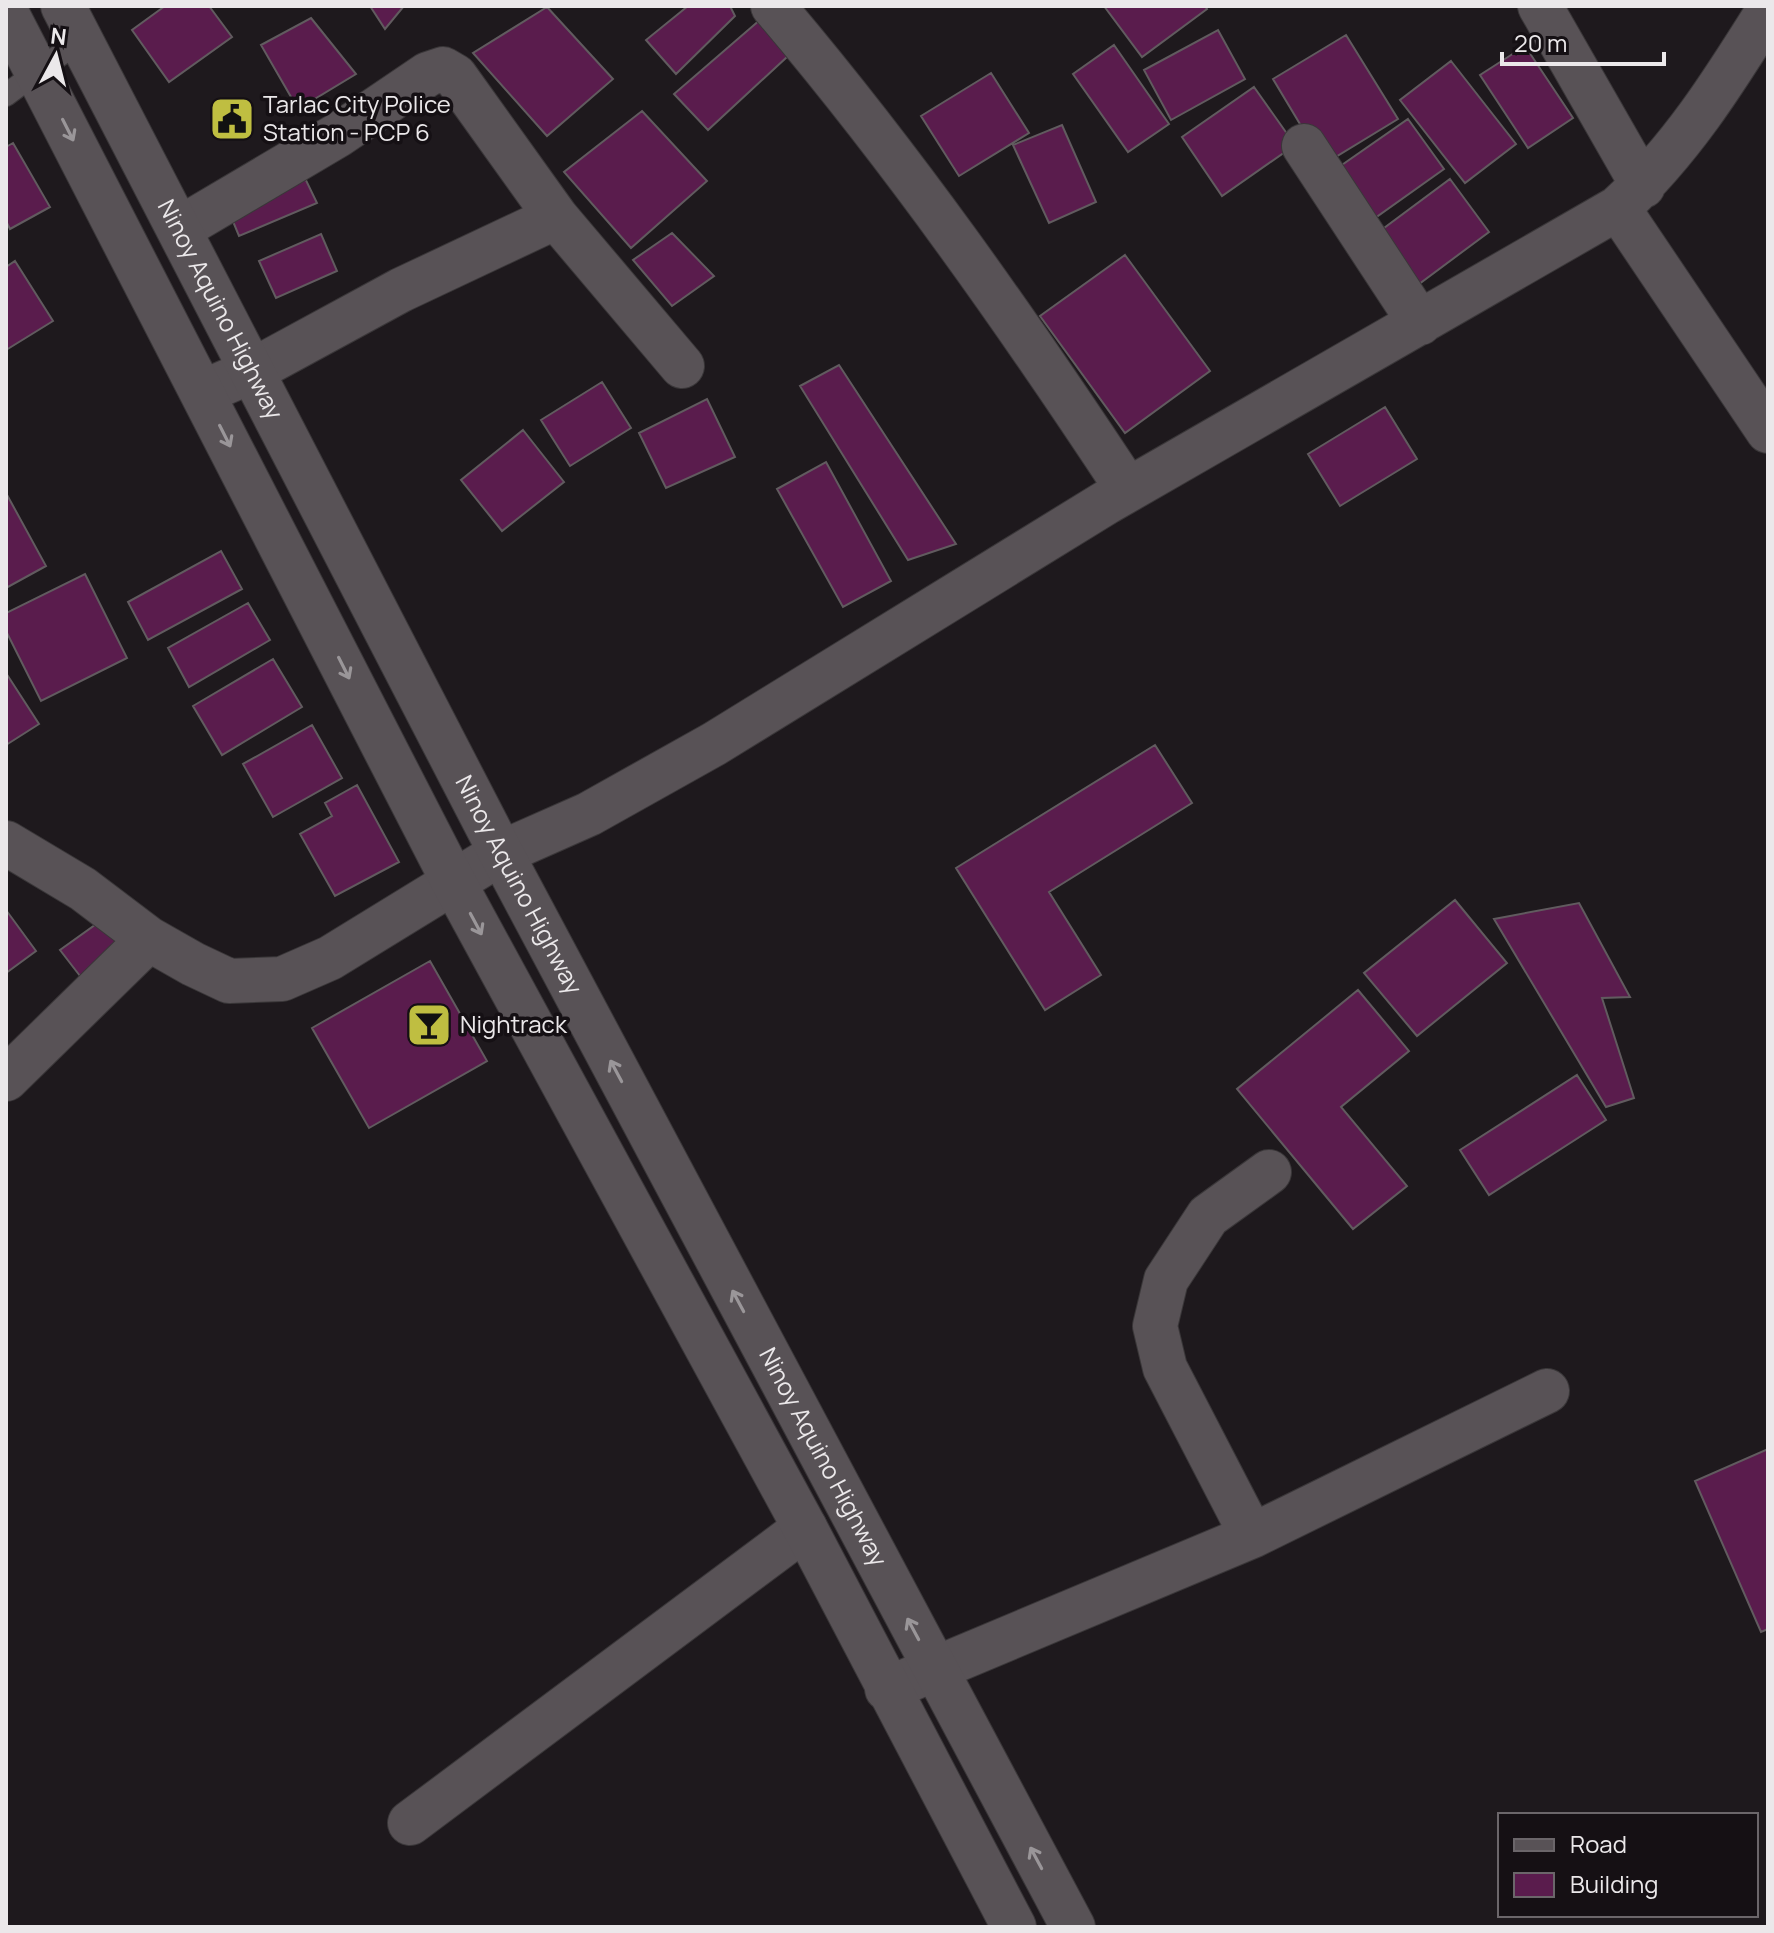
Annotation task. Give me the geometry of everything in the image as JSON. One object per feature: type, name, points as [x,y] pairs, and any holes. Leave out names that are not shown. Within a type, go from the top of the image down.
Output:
[{"type":"street","points":[[773,6],[872,124],[1052,375],[1128,490]]},
{"type":"street","points":[[1540,6],[1630,197],[1768,431]]},
{"type":"street","points":[[6,843],[83,889],[149,939],[229,981],[282,979],[330,958],[501,853],[589,814],[714,744],[1128,490],[1420,323],[1630,197],[1701,118],[1768,11]]},
{"type":"street","name":"Ninoy Aquino Highway","points":[[6,12],[22,83],[203,392],[453,881],[805,1528],[1014,1927]]},
{"type":"street","name":"Ninoy Aquino Highway","points":[[72,23],[501,853],[1073,1927]]},
{"type":"street","points":[[179,229],[338,135],[428,74],[443,69],[455,76],[556,217],[682,366]]},
{"type":"street","points":[[1304,146],[1420,323]]},
{"type":"street","points":[[203,392],[252,371],[401,290],[556,217]]},
{"type":"street","points":[[6,1079],[149,939]]},
{"type":"street","points":[[1252,1536],[1165,1368],[1155,1326],[1166,1280],[1208,1216],[1269,1172]]},
{"type":"street","points":[[887,1689],[990,1649],[1252,1536],[1547,1391]]},
{"type":"street","points":[[410,1823],[805,1528]]},
{"type":"lane","points":[[22,83],[72,23]]},
{"type":"lane","points":[[724,1379],[768,1358]]},
{"type":"building","points":[[165,6],[209,6],[232,37],[169,82],[132,30]]},
{"type":"building","points":[[370,6],[404,6],[385,29]]},
{"type":"building","points":[[688,6],[730,6],[735,16],[676,74],[646,40]]},
{"type":"building","points":[[1104,6],[1205,6],[1207,9],[1142,57]]},
{"type":"building","points":[[547,7],[613,79],[547,136],[473,53]]},
{"type":"building","points":[[311,18],[356,74],[298,109],[261,45]]},
{"type":"building","points":[[761,19],[788,56],[708,130],[674,94]]},
{"type":"building","points":[[1218,30],[1245,79],[1171,120],[1144,70]]},
{"type":"building","points":[[1346,35],[1398,119],[1324,164],[1273,79]]},
{"type":"building","points":[[1114,45],[1169,124],[1128,152],[1073,74]]},
{"type":"building","points":[[1525,46],[1573,118],[1528,148],[1480,75]]},
{"type":"building","points":[[1451,61],[1516,144],[1465,183],[1400,100]]},
{"type":"building","points":[[991,73],[1029,133],[959,176],[921,116]]},
{"type":"building","points":[[1254,87],[1295,145],[1222,196],[1182,137]]},
{"type":"building","points":[[642,111],[707,181],[631,248],[564,172]]},
{"type":"building","points":[[1408,119],[1444,169],[1375,218],[1339,167]]},
{"type":"building","points":[[1062,125],[1096,202],[1049,223],[1013,145]]},
{"type":"building","points":[[13,143],[50,207],[10,229],[6,221],[6,147]]},
{"type":"building","points":[[301,170],[317,203],[239,236],[225,202]]},
{"type":"building","points":[[1450,179],[1489,232],[1415,287],[1376,234]]},
{"type":"building","points":[[672,233],[714,276],[672,306],[633,260]]},
{"type":"building","points":[[321,234],[337,271],[276,298],[259,261]]},
{"type":"building","points":[[1125,255],[1210,371],[1125,433],[1040,316]]},
{"type":"building","points":[[15,261],[53,321],[6,350],[6,267]]},
{"type":"building","points":[[839,365],[956,544],[908,560],[800,386]]},
{"type":"building","points":[[602,382],[631,428],[570,466],[541,420]]},
{"type":"building","points":[[707,399],[735,457],[666,488],[639,433]]},
{"type":"building","points":[[1385,407],[1417,459],[1340,506],[1308,454]]},
{"type":"building","points":[[523,430],[564,482],[502,531],[461,480]]},
{"type":"building","points":[[826,462],[891,581],[843,607],[777,489]]},
{"type":"building","points":[[6,493],[46,566],[6,588]]},
{"type":"building","points":[[221,551],[242,589],[148,640],[128,602]]},
{"type":"building","points":[[85,574],[127,658],[41,701],[6,631],[6,613]]},
{"type":"building","points":[[248,603],[270,640],[189,687],[168,648]]},
{"type":"building","points":[[273,659],[302,707],[222,755],[193,706]]},
{"type":"building","points":[[6,673],[39,724],[6,745]]},
{"type":"building","points":[[312,725],[342,778],[273,817],[243,764]]},
{"type":"building","points":[[1155,745],[1192,803],[1049,892],[1101,975],[1045,1010],[956,868]]},
{"type":"building","points":[[357,785],[399,862],[335,896],[300,834],[332,816],[325,803]]},
{"type":"building","points":[[1455,900],[1507,963],[1417,1036],[1364,973]]},
{"type":"building","points":[[1579,903],[1630,997],[1602,998],[1634,1098],[1606,1107],[1494,919]]},
{"type":"building","points":[[6,910],[36,951],[6,973]]},
{"type":"building","points":[[102,920],[128,956],[87,985],[60,950]]},
{"type":"building","points":[[430,961],[487,1061],[369,1128],[312,1028]]},
{"type":"building","points":[[1358,990],[1409,1051],[1341,1107],[1407,1186],[1353,1229],[1237,1089]]},
{"type":"building","points":[[1577,1075],[1606,1120],[1489,1195],[1460,1150]]},
{"type":"building","points":[[1768,1449],[1768,1629],[1761,1632],[1695,1481]]},
{"type":"place","name":"Tarlac City Police Station - PCP 6","points":[[232,119]]},
{"type":"place","name":"Nightrack","points":[[429,1025]]}]
